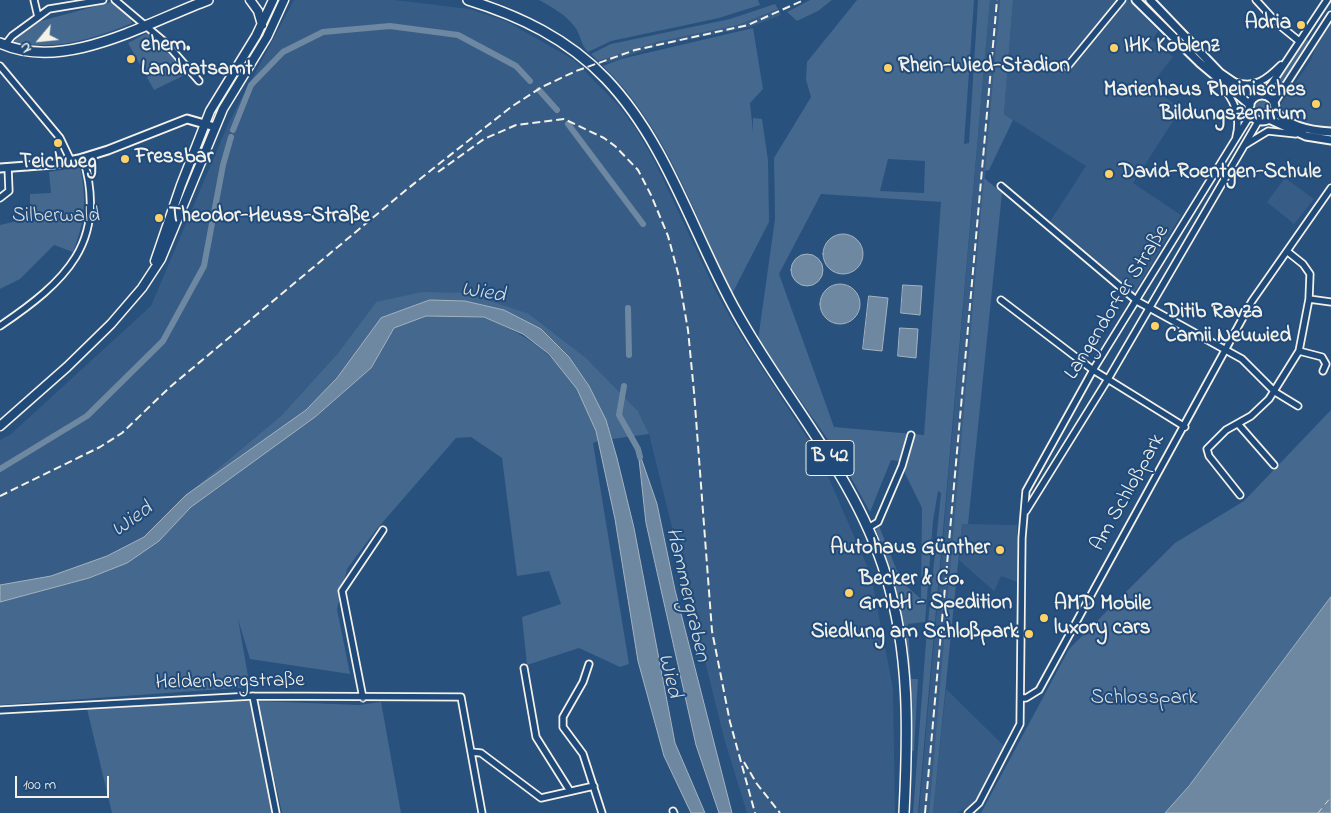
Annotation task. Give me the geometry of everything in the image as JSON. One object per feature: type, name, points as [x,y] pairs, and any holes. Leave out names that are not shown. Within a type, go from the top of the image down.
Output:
[{"type":"main road","points":[[148,23],[194,0]]},
{"type":"main road","points":[[2,44],[31,51],[68,50],[93,45],[208,0]]},
{"type":"main road","points":[[250,0],[258,11],[262,25]]},
{"type":"main road","points":[[153,270],[204,124],[217,98],[262,25],[273,0]]},
{"type":"main road","points":[[0,426],[52,381],[135,298],[168,244],[215,127],[266,37],[284,0]]},
{"type":"main road","name":"B 42","points":[[468,0],[506,12],[562,42],[598,71],[629,106],[661,159],[737,314],[836,467],[868,528],[891,593],[904,664],[907,724],[904,813]]},
{"type":"street","points":[[34,0],[38,17]]},
{"type":"street","points":[[2,44],[49,9],[103,0]]},
{"type":"street","points":[[115,0],[148,23],[179,56],[198,81]]},
{"type":"street","points":[[1067,67],[1122,0]]},
{"type":"street","points":[[1136,0],[1205,67],[1250,105]]},
{"type":"street","points":[[1150,0],[1225,77],[1254,98]]},
{"type":"street","points":[[1256,0],[1278,24],[1300,41]]},
{"type":"street","points":[[1327,0],[1264,95],[1254,98],[1250,105],[1251,114],[1259,120],[1269,119],[1303,135],[1331,140]]},
{"type":"street","points":[[1317,14],[1329,18],[1274,103],[1275,111],[1281,117],[1302,127],[1331,132]]},
{"type":"street","points":[[1225,77],[1243,84],[1256,84],[1268,78],[1288,59]]},
{"type":"street","points":[[0,66],[60,138],[71,161]]},
{"type":"street","points":[[1205,67],[1227,92],[1237,108],[1238,125],[1234,143]]},
{"type":"street","points":[[1264,95],[1274,103]]},
{"type":"street","points":[[1269,119],[1275,111]]},
{"type":"street","name":"Langendorfer Straße","points":[[1021,698],[1022,538],[1026,491],[1093,370],[1251,114]]},
{"type":"street","points":[[0,168],[71,161],[83,158],[115,148],[187,119],[215,127]]},
{"type":"street","name":"Langendorfer Straße","points":[[1024,513],[1108,379],[1259,120]]},
{"type":"street","name":"Langendorfer Straße","points":[[1244,146],[1259,135],[1270,130],[1303,135]]},
{"type":"street","points":[[0,326],[50,290],[71,266],[79,251],[87,230],[91,200],[83,158]]},
{"type":"street","points":[[0,198],[9,191],[8,167]]},
{"type":"street","points":[[1001,186],[1137,301],[1250,365],[1274,392],[1298,406]]},
{"type":"street","name":"Am Schloßpark","points":[[1021,698],[1026,698],[1039,690],[1185,427],[1262,283],[1288,252],[1331,188]]},
{"type":"street","points":[[1240,495],[1207,453],[1207,449],[1226,430],[1239,424],[1262,407],[1274,392],[1300,351],[1309,299],[1310,274],[1303,264],[1288,252]]},
{"type":"street","points":[[1309,299],[1331,302]]},
{"type":"street","points":[[1001,300],[1093,370],[1185,427]]},
{"type":"street","points":[[1300,351],[1322,357],[1326,364],[1323,371]]},
{"type":"street","points":[[1239,424],[1274,465]]},
{"type":"street","points":[[868,528],[878,522],[902,466],[911,435]]},
{"type":"street","points":[[363,698],[342,591],[383,530]]},
{"type":"street","points":[[590,664],[583,682],[563,716],[563,726],[582,754],[602,813]]},
{"type":"street","points":[[524,668],[536,737],[570,791]]},
{"type":"street","points":[[252,696],[276,813]]},
{"type":"street","name":"Heldenbergstraße","points":[[0,710],[252,696],[461,697],[472,752]]},
{"type":"street","points":[[968,813],[979,803],[1017,733],[1020,724],[1021,698]]},
{"type":"street","points":[[482,813],[472,752],[481,753],[541,798],[594,786]]},
{"type":"shaded area","points":[[294,0],[394,0],[469,9],[506,21],[574,60],[618,105],[636,129],[655,162],[715,290],[735,326],[820,458],[871,575],[893,689],[895,813],[747,813],[724,738],[649,434],[638,411],[586,358],[529,314],[376,302],[339,352],[281,416],[186,495],[144,537],[107,556],[51,576],[0,585],[0,440],[11,434],[151,306],[229,122]]},
{"type":"shaded area","points":[[990,0],[1000,0],[984,189],[929,813],[919,813]]},
{"type":"shaded area","name":"David-Roentgen-Schule","points":[[1013,0],[1128,0],[1158,31],[1152,40],[1173,57],[1150,86],[1181,109],[1133,183],[1181,215],[1134,293],[1049,223],[1086,166],[1004,114]]},
{"type":"shaded area","points":[[778,9],[781,15],[750,27],[658,46],[606,63],[604,59],[657,42],[738,25]]},
{"type":"shaded area","points":[[1331,23],[1331,130],[1305,125],[1285,115],[1281,104],[1311,60],[1316,46]]},
{"type":"shaded area","points":[[1285,178],[1314,199],[1294,224],[1267,202]]},
{"type":"shaded area","points":[[843,234],[857,240],[863,254],[857,268],[843,274],[829,268],[823,254],[829,240]]},
{"type":"shaded area","points":[[807,254],[819,258],[823,270],[819,282],[807,286],[795,282],[791,270],[795,258]]},
{"type":"shaded area","points":[[840,284],[854,290],[860,304],[854,318],[840,324],[826,318],[820,304],[826,290]]},
{"type":"shaded area","points":[[903,285],[922,286],[920,315],[901,313]]},
{"type":"shaded area","points":[[869,296],[888,298],[882,351],[863,349]]},
{"type":"shaded area","points":[[430,300],[465,301],[504,310],[541,329],[569,357],[589,386],[606,420],[634,528],[675,743],[705,813],[691,813],[664,756],[638,661],[615,519],[596,431],[577,389],[549,354],[523,334],[484,317],[426,316],[394,328],[371,368],[315,417],[191,507],[159,541],[127,563],[89,578],[0,602],[0,585],[51,576],[107,556],[144,537],[186,495],[306,410],[337,378],[381,318]]},
{"type":"shaded area","points":[[900,328],[918,329],[916,358],[898,356]]},
{"type":"shaded area","points":[[638,449],[657,504],[675,590],[732,813],[719,813],[696,745],[646,523]]},
{"type":"shaded area","points":[[962,524],[1017,525],[1017,582],[1001,576],[994,591],[959,560]]},
{"type":"shaded area","points":[[1331,597],[1331,813],[1165,813],[1189,786]]},
{"type":"shaded area","points":[[946,689],[1005,747],[972,805],[957,813],[933,813]]},
{"type":"green space","points":[[539,0],[758,0],[760,5],[719,18],[611,41],[588,52],[583,46],[577,30],[571,23]]},
{"type":"green space","points":[[810,0],[832,0],[818,11],[797,21],[787,12]]},
{"type":"green space","points":[[857,0],[974,0],[964,144],[969,143],[978,0],[990,0],[918,813],[913,813],[926,642],[941,493],[938,491],[933,521],[925,622],[908,624],[911,679],[918,679],[914,751],[911,750],[909,680],[896,596],[874,532],[879,526],[901,581],[921,599],[922,508],[899,461],[891,460],[870,512],[838,454],[758,340],[775,219],[774,158],[811,97],[806,80],[807,62]],"holes":[[[888,159],[925,161],[924,193],[880,191]],[[821,194],[941,202],[924,435],[834,427],[779,274]]]},
{"type":"green space","points":[[1000,0],[1013,0],[1004,114],[1013,120],[989,170],[985,171]]},
{"type":"green space","points":[[111,2],[130,17],[132,23],[75,42],[46,45],[15,42],[15,38],[41,21]]},
{"type":"green space","points":[[775,4],[778,9],[738,25],[657,42],[598,61],[591,54],[611,44],[730,19]]},
{"type":"green space","points":[[753,28],[763,89],[750,103],[753,132],[753,118],[762,119],[768,160],[769,222],[732,294],[691,203],[662,145],[645,117],[625,90],[603,66],[621,59]]},
{"type":"green space","points":[[149,32],[176,57],[189,73],[154,90],[128,43]]},
{"type":"green space","points":[[1304,38],[1310,42],[1279,90],[1273,86]]},
{"type":"green space","points":[[1259,101],[1265,101],[1269,108],[1265,115],[1259,115],[1255,111],[1255,105]]},
{"type":"green space","name":"Silberwald","points":[[80,167],[84,190],[84,210],[73,252],[54,245],[20,279],[0,289],[0,225],[30,218],[30,194],[51,193],[49,172]]},
{"type":"green space","points":[[984,178],[1002,193],[968,524],[962,524],[933,813],[929,813]]},
{"type":"green space","points":[[422,292],[466,293],[529,314],[586,358],[638,411],[649,434],[612,439],[606,420],[589,386],[569,357],[504,310],[381,318],[337,378],[306,410],[186,495],[281,416],[339,352],[376,302]]},
{"type":"green space","points":[[426,316],[476,316],[495,322],[535,344],[564,371],[576,387],[593,422],[598,441],[593,443],[629,664],[620,667],[579,648],[527,665],[522,617],[561,604],[549,571],[517,576],[502,458],[471,437],[456,438],[376,530],[347,569],[337,609],[350,674],[250,659],[238,619],[250,687],[0,705],[0,602],[89,578],[127,563],[159,541],[191,507],[315,417],[371,368],[394,328]]},
{"type":"green space","name":"Schlosspark","points":[[1331,410],[1331,597],[1189,786],[1165,813],[981,813],[1069,649],[1175,543],[1244,501]]},
{"type":"green space","points":[[250,700],[273,813],[112,813],[87,709],[96,706]]},
{"type":"green space","points":[[257,701],[359,705],[381,702],[401,813],[282,813]]},
{"type":"waterway","name":"Hammergraben","points":[[233,130],[251,85],[283,52],[323,32],[390,26],[458,35],[516,66],[530,81]]},
{"type":"waterway","name":"Hammergraben","points":[[539,90],[557,110]]},
{"type":"waterway","name":"Hammergraben","points":[[568,124],[643,224]]},
{"type":"waterway","name":"Hammergraben","points":[[0,469],[87,416],[163,341],[204,266],[223,165],[231,137]]},
{"type":"waterway","name":"Hammergraben","points":[[628,308],[629,355]]},
{"type":"waterway","name":"Hammergraben","points":[[624,386],[619,415],[638,449],[640,457]]},
{"type":"ferry route","points":[[1318,813],[1331,797]]},
{"type":"railway","points":[[0,496],[100,447],[122,433],[170,387],[406,190],[511,107],[542,87],[576,71],[635,50],[748,25],[804,0]]},
{"type":"railway","points":[[925,813],[997,0]]},
{"type":"railway","points":[[438,172],[484,139],[516,125],[564,119],[604,138],[615,146],[638,170],[651,195],[668,236],[678,273],[688,330],[712,631],[730,722],[755,813]]},
{"type":"railway","points":[[744,762],[757,784],[780,813]]},
{"type":"place","name":"Adria","points":[[1301,25]]},
{"type":"place","name":"IHK Koblenz","points":[[1114,48]]},
{"type":"place","name":"ehem. Landratsamt","points":[[131,59]]},
{"type":"place","name":"Rhein-Wied-Stadion","points":[[888,68]]},
{"type":"place","name":"Marienhaus Rheinisches Bildungszentrum","points":[[1316,104]]},
{"type":"place","name":"Teichweg","points":[[58,143]]},
{"type":"place","name":"Fressbar","points":[[125,159]]},
{"type":"place","name":"David-Roentgen-Schule","points":[[1109,174]]},
{"type":"place","name":"Theodor-Heuss-Straße","points":[[159,218]]},
{"type":"place","name":"Ditib Ravza Camii Neuwied","points":[[1155,326]]},
{"type":"place","name":"Autohaus Günther","points":[[1000,550]]},
{"type":"place","name":"Becker & Co. GmbH - Spedition","points":[[849,593]]},
{"type":"place","name":"AMD Mobile luxory cars","points":[[1044,618]]},
{"type":"place","name":"Siedlung am Schloßpark","points":[[1029,634]]},
{"type":"water label","name":"Wied","points":[[483,294]]},
{"type":"water label","name":"Wied","points":[[133,521]]},
{"type":"water label","name":"Wied","points":[[668,676]]}]
